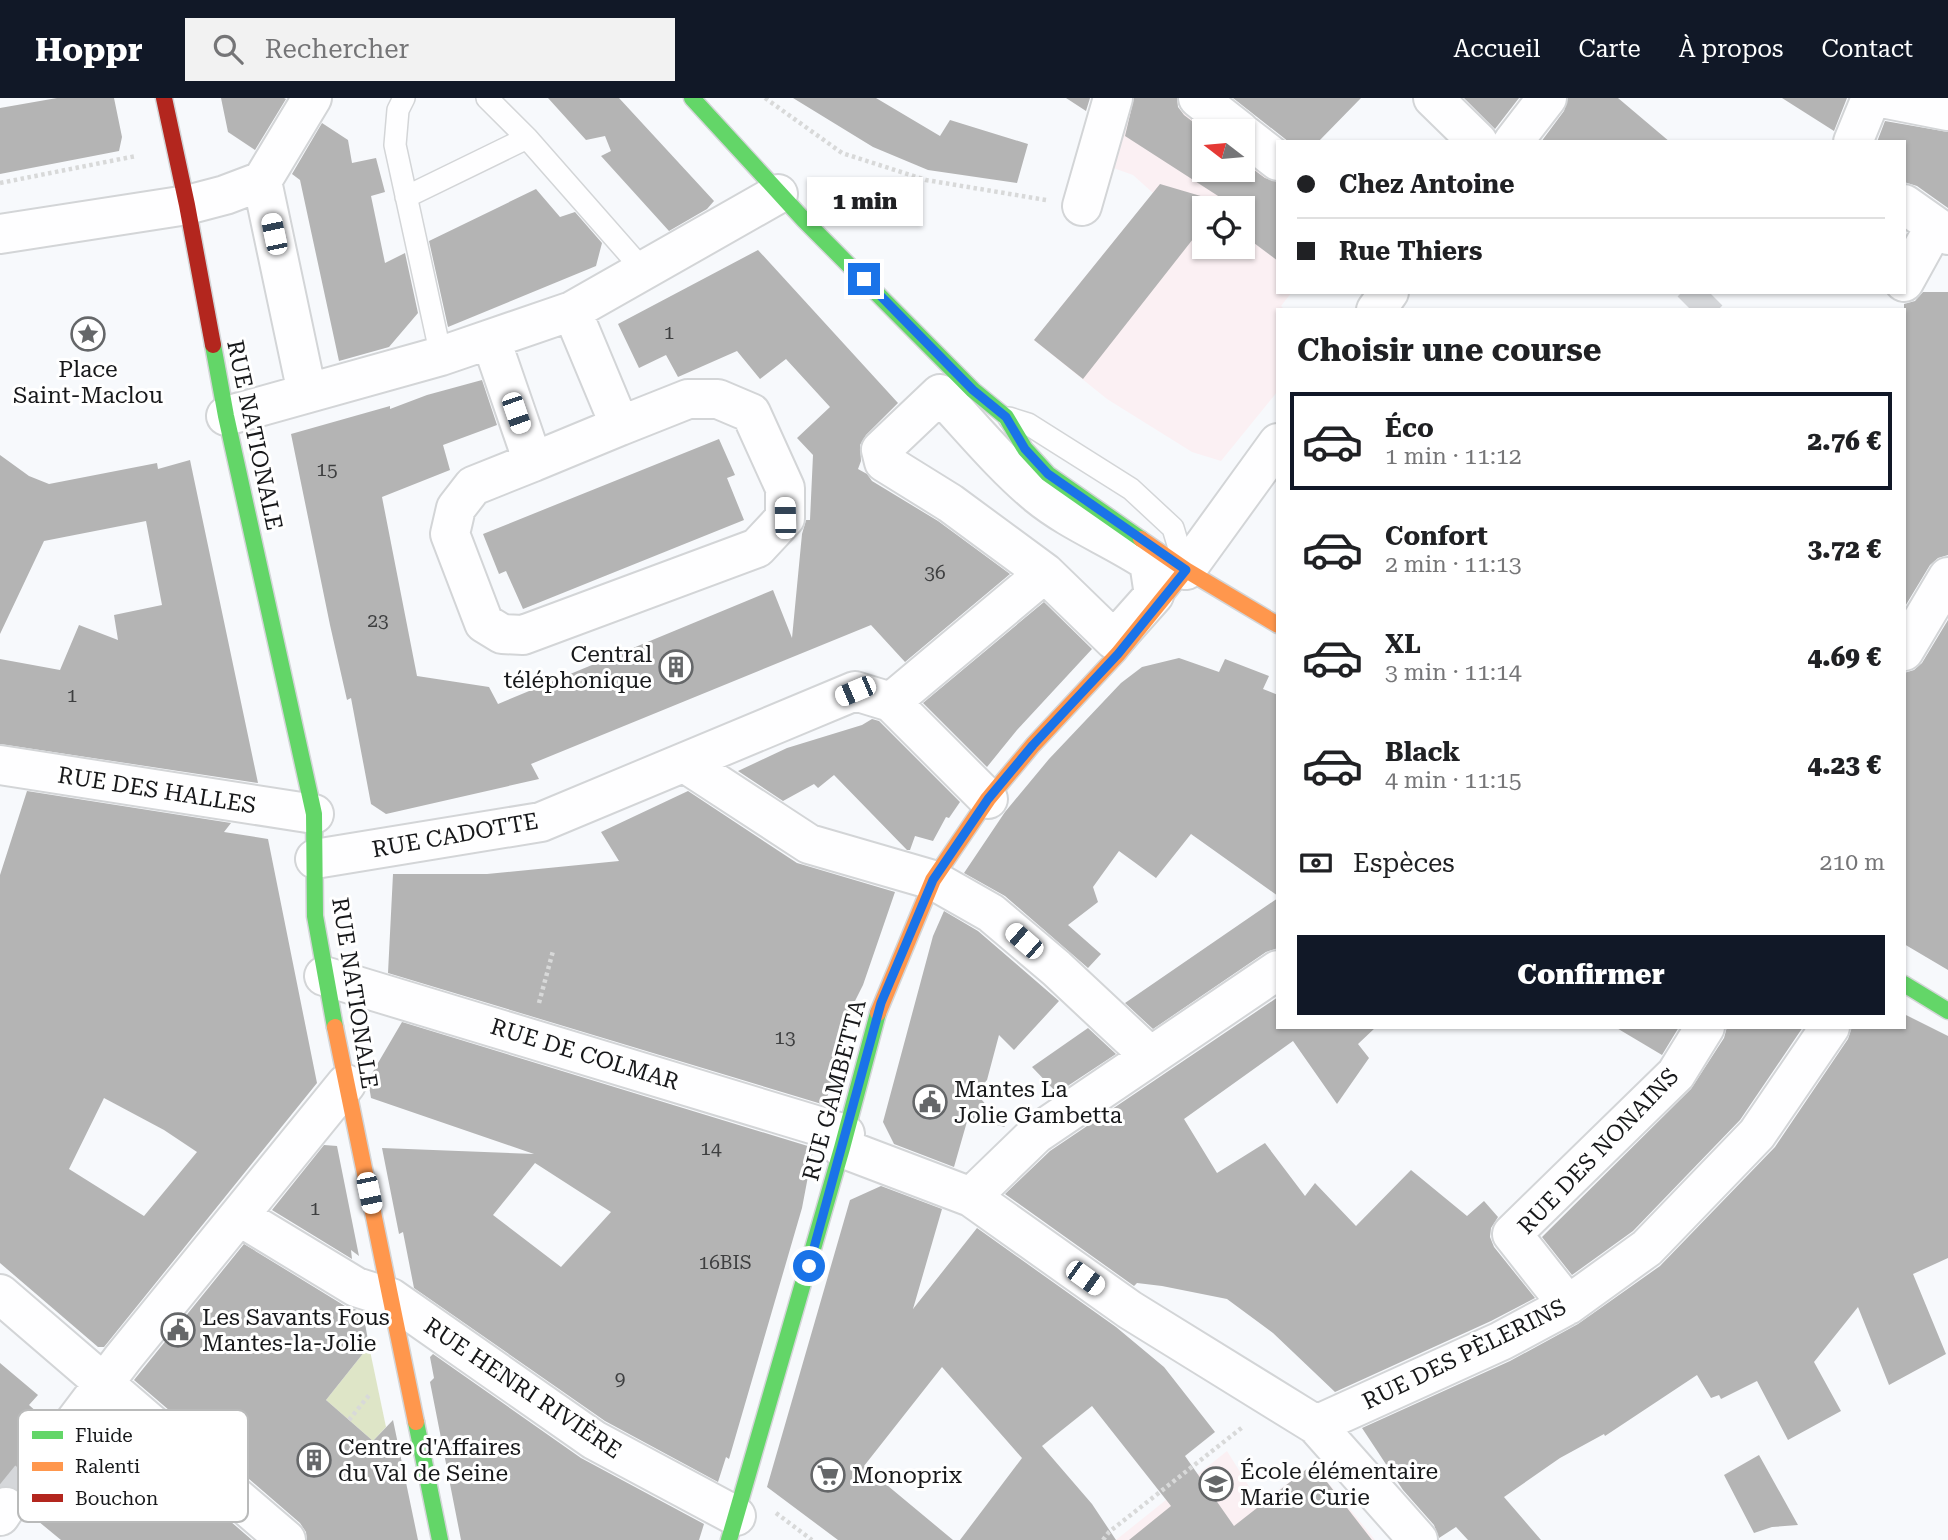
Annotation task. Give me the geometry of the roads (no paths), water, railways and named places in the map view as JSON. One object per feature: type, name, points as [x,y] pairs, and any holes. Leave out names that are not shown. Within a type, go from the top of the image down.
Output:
[{"type":"main road","name":"RUE NATIONALE","points":[[164,98],[226,416],[314,814],[315,916],[324,976],[440,1540]]},
{"type":"main road","points":[[692,98],[778,194],[973,390],[1006,417],[1025,449],[1048,474],[1186,570],[1276,624]]},
{"type":"main road","name":"RUE GAMBETTA","points":[[733,1528],[881,1003],[933,880],[988,799],[1033,745],[1118,654],[1186,570]]},
{"type":"main road","points":[[1906,985],[1948,1011]]},
{"type":"street","points":[[0,234],[187,205],[262,181],[312,98]]},
{"type":"street","points":[[1082,206],[1113,98]]},
{"type":"street","points":[[1198,98],[1225,119]]},
{"type":"street","points":[[1433,98],[1476,140]]},
{"type":"street","points":[[1515,140],[1547,98]]},
{"type":"street","points":[[1854,140],[1871,98]]},
{"type":"street","points":[[1882,98],[1948,111]]},
{"type":"street","points":[[1255,143],[1276,159]]},
{"type":"street","points":[[262,181],[307,393]]},
{"type":"street","points":[[226,416],[441,356],[572,311],[778,194]]},
{"type":"street","points":[[1906,205],[1942,230],[1906,279]]},
{"type":"street","points":[[1378,308],[1388,294]]},
{"type":"street","points":[[572,311],[620,426]]},
{"type":"street","points":[[491,340],[533,462]]},
{"type":"street","points":[[940,394],[1000,459],[1039,496],[1149,562],[1154,596],[1114,640],[1045,573],[950,503],[884,462],[881,450],[940,394]]},
{"type":"street","points":[[688,399],[718,399],[751,413],[785,488],[785,518],[757,548],[523,635],[502,634],[484,623],[450,534],[456,508],[474,486],[620,426],[688,399]]},
{"type":"street","points":[[1186,570],[1276,446]]},
{"type":"street","points":[[988,799],[891,702],[1045,573]]},
{"type":"street","points":[[1906,648],[1948,577]]},
{"type":"street","name":"RUE CADOTTE","points":[[315,859],[541,822],[855,691],[891,702]]},
{"type":"street","points":[[685,763],[809,844],[933,880],[991,913],[1056,968],[1150,1056]]},
{"type":"street","name":"RUE DES HALLES","points":[[0,765],[314,814]]},
{"type":"street","points":[[971,1197],[1036,1134],[1276,971]]},
{"type":"street","name":"RUE DE COLMAR","points":[[324,976],[529,1037],[844,1141],[971,1197],[1130,1310],[1316,1425],[1418,1540]]},
{"type":"street","name":"RUE DES NONAINS","points":[[1568,1305],[1512,1234],[1676,1074],[1704,1029]]},
{"type":"street","name":"RUE DES PÈLERINS","points":[[1316,1425],[1501,1341],[1568,1305],[1647,1248],[1757,1134],[1829,1029]]},
{"type":"street","points":[[84,1410],[346,1084]]},
{"type":"street","name":"RUE HENRI RIVIÈRE","points":[[239,1216],[356,1287],[391,1298],[594,1440],[733,1528]]},
{"type":"street","points":[[0,1294],[135,1410]]},
{"type":"street","points":[[248,1507],[286,1540]]},
{"type":"lane","points":[[404,98],[398,110],[395,145],[441,356]]},
{"type":"lane","points":[[487,98],[527,138],[645,271]]},
{"type":"lane","points":[[406,197],[527,138]]},
{"type":"lane","points":[[1006,417],[1028,424],[1131,489],[1173,528],[1186,570]]},
{"type":"tunnel","points":[[1693,308],[1707,294]]},
{"type":"tunnel","points":[[6,1507],[18,1492]]},
{"type":"place","name":"Place Saint-Maclou","points":[[88,334]]},
{"type":"place","name":"Central téléphonique","points":[[676,667]]},
{"type":"place","name":"Mantes La Jolie Gambetta","points":[[930,1102]]},
{"type":"place","name":"Les Savants Fous Mantes-la-Jolie","points":[[178,1330]]},
{"type":"place","name":"Centre d'Affaires du Val de Seine","points":[[314,1460]]},
{"type":"place","name":"Monoprix","points":[[828,1475]]},
{"type":"place","name":"École élémentaire Marie Curie","points":[[1216,1484]]}]
